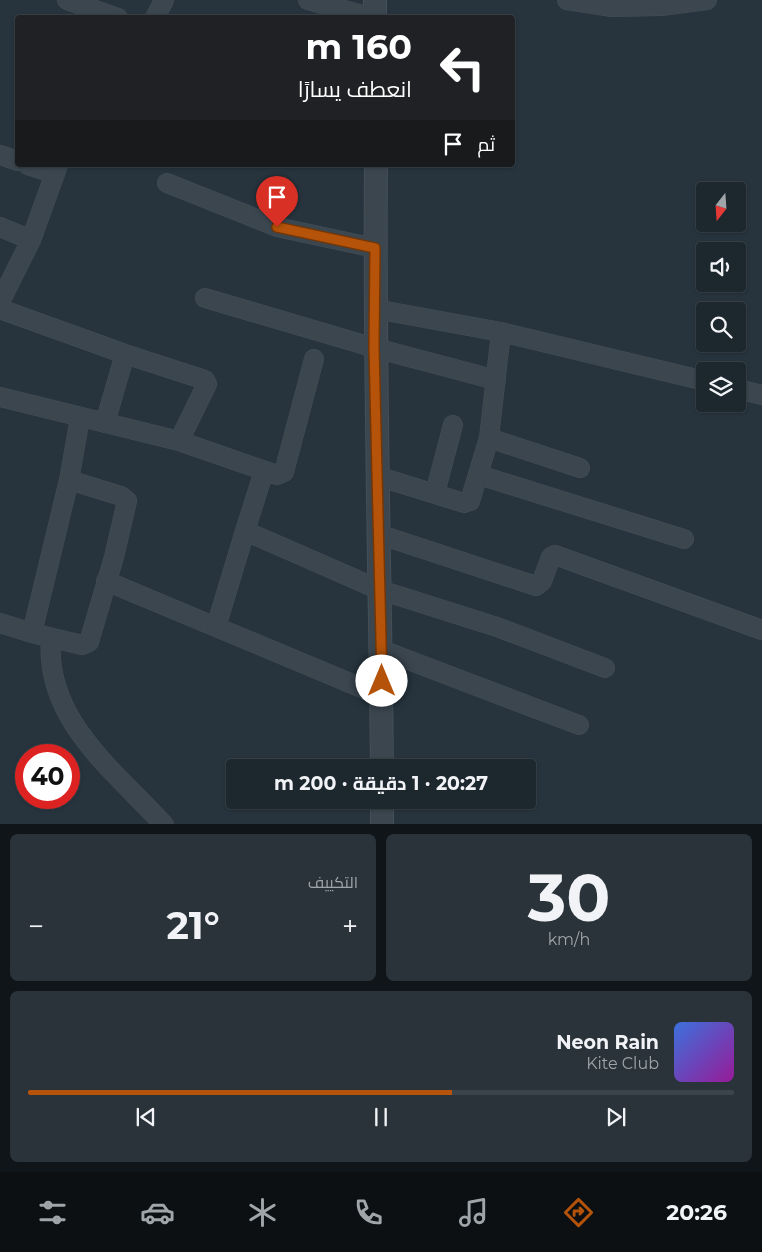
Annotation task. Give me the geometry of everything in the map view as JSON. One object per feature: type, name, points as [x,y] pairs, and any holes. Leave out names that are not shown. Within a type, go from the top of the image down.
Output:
[{"type":"street","points":[[66,0],[111,15]]},
{"type":"street","points":[[156,15],[164,0]]},
{"type":"street","points":[[308,0],[363,15]]},
{"type":"street","points":[[374,15],[375,0]]},
{"type":"street","points":[[567,0],[612,7],[661,6],[707,0]]},
{"type":"street","points":[[0,155],[15,161]]},
{"type":"street","points":[[0,302],[30,240],[56,170],[39,167]]},
{"type":"street","points":[[376,167],[374,348],[382,650],[382,759]]},
{"type":"street","points":[[167,184],[277,227],[375,248]]},
{"type":"street","points":[[0,227],[30,240]]},
{"type":"street","points":[[205,298],[374,348],[496,380]]},
{"type":"street","points":[[0,308],[207,382],[179,441]]},
{"type":"street","points":[[374,309],[501,332],[696,379]]},
{"type":"street","points":[[377,476],[464,502],[470,501],[489,438],[501,332]]},
{"type":"street","points":[[106,424],[125,354]]},
{"type":"street","points":[[0,397],[179,441],[277,475],[284,472],[314,359]]},
{"type":"street","points":[[746,391],[762,395]]},
{"type":"street","points":[[32,633],[69,480],[80,418]]},
{"type":"street","points":[[435,493],[453,425]]},
{"type":"street","points":[[489,438],[580,468]]},
{"type":"street","points":[[216,627],[264,471]]},
{"type":"street","points":[[479,475],[684,539]]},
{"type":"street","points":[[0,623],[51,638],[87,644],[124,519],[126,501],[121,496],[69,480]]},
{"type":"street","points":[[245,531],[380,590],[497,627],[605,668]]},
{"type":"street","points":[[378,534],[536,586],[542,581],[551,557],[555,556],[762,630]]},
{"type":"street","points":[[106,581],[381,696]]},
{"type":"street","points":[[51,638],[50,650],[58,689],[71,720],[82,739],[164,824]]},
{"type":"street","points":[[382,650],[579,725]]},
{"type":"street","points":[[382,809],[382,824]]},
{"type":"route","points":[[277,227],[375,248],[374,348],[382,681]]}]
